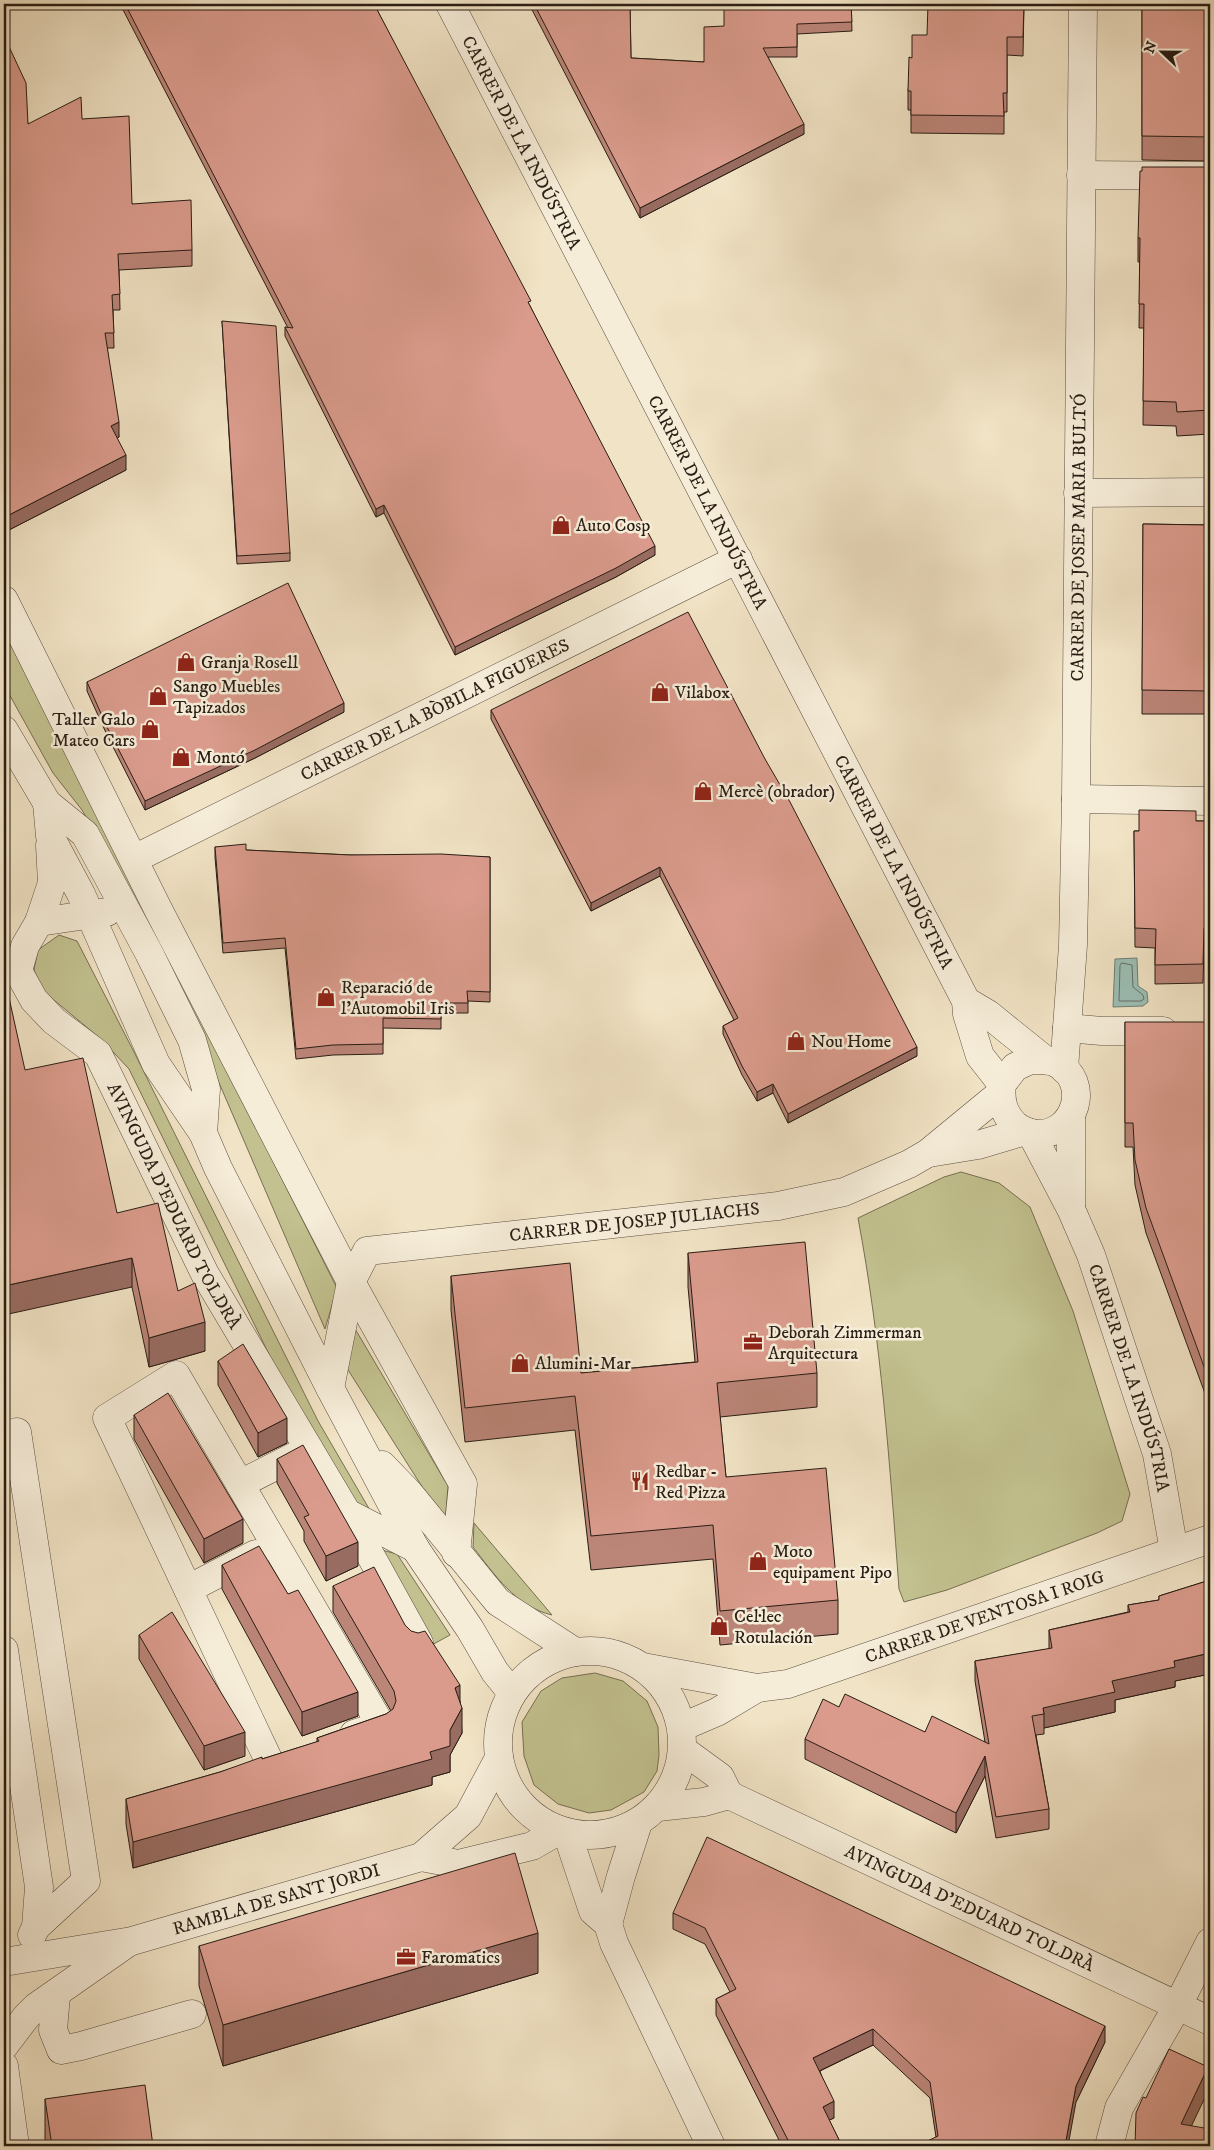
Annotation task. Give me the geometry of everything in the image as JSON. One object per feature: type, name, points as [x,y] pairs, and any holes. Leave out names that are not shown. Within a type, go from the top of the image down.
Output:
[{"type":"street","name":"CARRER DE LA INDÚSTRIA","points":[[450,4],[966,1002],[967,1014],[980,1056],[1001,1088]]},
{"type":"street","name":"CARRER DE JOSEP MARIA BULTÓ","points":[[1055,1064],[1067,1028],[1073,945],[1083,4]]},
{"type":"street","points":[[1081,175],[1210,176]]},
{"type":"street","points":[[1078,494],[1210,492]]},
{"type":"street","name":"CARRER DE LA BÒBILA FIGUERES","points":[[134,859],[738,560]]},
{"type":"street","points":[[4,600],[134,859],[351,1282],[463,1484],[456,1553]]},
{"type":"street","name":"AVINGUDA D'EDUARD TOLDRÀ","points":[[4,730],[47,803],[85,834],[149,952],[192,1040],[206,1089],[204,1133]]},
{"type":"street","points":[[1076,799],[1210,801]]},
{"type":"street","name":"AVINGUDA D'EDUARD TOLDRÀ","points":[[47,803],[52,883],[39,922],[25,946],[18,971],[34,1000],[54,1021],[98,1054],[205,1274],[347,1513],[415,1548]]},
{"type":"street","name":"AVINGUDA D'EDUARD TOLDRÀ","points":[[50,836],[89,914],[156,1064],[204,1133],[218,1168],[330,1388],[415,1548],[470,1629],[495,1672],[512,1693]]},
{"type":"street","points":[[39,922],[109,911],[126,939],[149,952]]},
{"type":"street","points":[[966,1002],[988,1014],[1055,1064],[1072,1079],[1076,1091],[1076,1104],[1071,1116],[1064,1125],[1054,1131],[1042,1134],[1018,1128],[1009,1119],[1002,1106],[1001,1088],[1016,1067],[1030,1060],[1055,1064]]},
{"type":"street","points":[[1067,1028],[1102,1031],[1187,1031]]},
{"type":"street","name":"CARRER DE JOSEP JULIACHS","points":[[351,1282],[367,1251],[778,1206],[844,1192],[909,1164],[928,1153],[1001,1088]]},
{"type":"street","name":"CARRER DE LA INDÚSTRIA","points":[[1071,1116],[1071,1209]]},
{"type":"street","name":"CARRER DE LA INDÚSTRIA","points":[[1028,1132],[1071,1209],[1091,1255],[1157,1454],[1174,1551]]},
{"type":"street","name":"CARRER DE JOSEP JULIACHS","points":[[928,1153],[978,1145],[1028,1132]]},
{"type":"street","points":[[330,1388],[351,1282]]},
{"type":"street","points":[[270,1763],[106,1418],[176,1375],[381,1725],[334,1741]]},
{"type":"street","points":[[4,1436],[17,1432],[86,1881],[36,1927],[12,1961]]},
{"type":"street","name":"AVINGUDA D'EDUARD TOLDRÀ","points":[[361,1444],[409,1493],[456,1553],[498,1602],[575,1652]]},
{"type":"street","points":[[240,1484],[309,1449]]},
{"type":"street","points":[[347,1513],[370,1577],[419,1644]]},
{"type":"street","name":"CARRER DE VENTOSA I ROIG","points":[[643,1667],[757,1688],[788,1684],[1210,1539]]},
{"type":"street","points":[[188,1589],[275,1544]]},
{"type":"street","points":[[310,1605],[336,1593]]},
{"type":"street","points":[[4,1650],[39,1887],[36,1927]]},
{"type":"street","points":[[608,1924],[621,1876],[648,1815],[670,1790],[679,1771],[682,1739],[674,1704],[661,1683],[643,1667],[622,1656],[606,1652],[575,1652],[557,1657],[540,1666],[525,1678],[512,1693],[503,1714],[500,1728],[499,1758],[506,1781],[518,1802],[536,1819],[563,1832],[592,1836],[616,1833],[648,1815],[729,1795],[720,1777],[682,1739]]},
{"type":"street","name":"CARRER DE VENTOSA I ROIG","points":[[682,1739],[717,1712],[757,1688]]},
{"type":"street","points":[[242,1773],[298,1754]]},
{"type":"street","name":"RAMBLA DE SANT JORDI","points":[[12,1961],[132,1941],[422,1857],[468,1816],[499,1758]]},
{"type":"street","name":"AVINGUDA D'EDUARD TOLDRÀ","points":[[729,1795],[1210,2021]]},
{"type":"street","points":[[563,1832],[593,1911],[608,1924],[614,1943],[711,2146]]},
{"type":"street","name":"RAMBLA DE SANT JORDI","points":[[422,1857],[458,1864],[532,1846],[563,1832]]},
{"type":"street","name":"RAMBLA DE SANT JORDI","points":[[4,2046],[36,2007],[132,1941]]},
{"type":"street","points":[[1109,2146],[1119,2108],[1178,2006],[1210,1942]]},
{"type":"street","points":[[56,1995],[53,2030],[62,2050],[192,2014]]},
{"type":"street","points":[[4,2066],[15,2146]]},
{"type":"shaded area","points":[[4,623],[123,865],[337,1288],[325,1329],[195,1027],[119,874],[82,810],[53,773],[4,685]]},
{"type":"shaded area","points":[[59,935],[77,941],[318,1421],[371,1512],[345,1499],[289,1395],[129,1069],[101,1039],[43,991],[34,970],[38,950]]},
{"type":"shaded area","points":[[961,1172],[999,1183],[1030,1207],[1073,1311],[1130,1494],[1122,1521],[1097,1533],[947,1590],[904,1602],[899,1589],[879,1356],[858,1218],[944,1177]]},
{"type":"shaded area","points":[[351,1322],[448,1486],[445,1523],[343,1362]]},
{"type":"shaded area","points":[[474,1523],[552,1615],[527,1605],[498,1578],[473,1547]]},
{"type":"shaded area","points":[[374,1548],[397,1554],[450,1635],[430,1646]]},
{"type":"shaded area","points":[[595,1673],[623,1681],[647,1701],[658,1727],[659,1755],[657,1771],[644,1792],[611,1810],[589,1813],[558,1804],[534,1785],[524,1756],[522,1722],[541,1691],[562,1678]]},
{"type":"water","points":[[1137,958],[1138,986],[1147,992],[1148,1002],[1143,1006],[1113,1007],[1115,959]]},
{"type":"building","points":[[125,4],[374,4],[531,301],[528,302],[655,546],[616,568],[455,647],[384,505],[376,509],[285,327],[293,328]]},
{"type":"building","points":[[534,4],[630,4],[631,58],[704,62],[704,27],[724,26],[724,4],[851,4],[852,22],[797,24],[797,47],[763,48],[804,124],[640,208]]},
{"type":"building","points":[[928,4],[1024,4],[1023,37],[1007,37],[1007,93],[1003,93],[1004,116],[911,115],[911,91],[908,91],[909,57],[912,58],[912,35],[927,35]]},
{"type":"building","points":[[1142,4],[1210,4],[1210,137],[1142,136]]},
{"type":"building","points":[[4,36],[26,83],[28,124],[81,97],[82,119],[129,116],[132,204],[191,200],[192,250],[118,254],[120,294],[112,295],[114,333],[105,333],[119,422],[111,426],[126,455],[5,517],[4,514]]},
{"type":"building","points":[[1142,167],[1210,167],[1210,410],[1177,412],[1176,402],[1143,401],[1144,304],[1139,304],[1140,238],[1138,238],[1140,171],[1142,171]]},
{"type":"building","points":[[222,321],[276,326],[290,553],[237,556]]},
{"type":"building","points":[[1143,524],[1210,525],[1210,691],[1142,690]]},
{"type":"building","points":[[288,583],[344,703],[255,750],[145,801],[107,727],[87,682]]},
{"type":"building","points":[[688,612],[765,759],[790,802],[917,1047],[788,1114],[773,1084],[757,1092],[742,1066],[723,1026],[738,1018],[660,867],[591,903],[491,710]]},
{"type":"building","points":[[1139,810],[1196,811],[1196,821],[1210,821],[1210,928],[1204,928],[1203,964],[1155,965],[1156,929],[1135,928],[1134,831],[1139,831]]},
{"type":"building","points":[[246,844],[246,850],[350,855],[441,854],[490,857],[490,992],[467,991],[468,1003],[441,1003],[441,1019],[383,1018],[383,1044],[333,1045],[296,1049],[285,938],[223,943],[215,847]]},
{"type":"building","points":[[4,975],[25,1070],[83,1058],[117,1213],[158,1203],[178,1291],[195,1283],[205,1322],[149,1338],[132,1258],[4,1286]]},
{"type":"building","points":[[1125,1022],[1205,1022],[1205,1153],[1210,1176],[1210,1383],[1146,1208],[1135,1160],[1133,1123],[1125,1123]]},
{"type":"building","points":[[805,1242],[817,1373],[717,1383],[726,1477],[826,1468],[838,1600],[720,1611],[713,1525],[591,1536],[575,1396],[465,1408],[451,1276],[570,1263],[581,1373],[698,1362],[688,1253]]},
{"type":"building","points":[[243,1344],[287,1418],[258,1433],[218,1361]]},
{"type":"building","points":[[168,1393],[243,1519],[204,1539],[134,1415]]},
{"type":"building","points":[[303,1445],[358,1542],[326,1556],[304,1517],[309,1515],[277,1459]]},
{"type":"building","points":[[259,1546],[288,1594],[298,1590],[358,1692],[302,1712],[222,1565]]},
{"type":"building","points":[[374,1567],[405,1625],[411,1631],[418,1633],[425,1631],[460,1685],[455,1688],[462,1708],[450,1730],[450,1746],[430,1752],[432,1759],[133,1842],[126,1799],[319,1741],[317,1738],[386,1714],[393,1709],[396,1701],[394,1691],[333,1586]]},
{"type":"building","points":[[1210,1580],[1210,1653],[1174,1661],[1175,1667],[1112,1681],[1115,1692],[1043,1708],[1044,1714],[1032,1716],[1049,1809],[996,1817],[985,1756],[956,1813],[805,1739],[823,1699],[839,1707],[845,1694],[925,1732],[932,1716],[989,1744],[975,1661],[1052,1648],[1049,1630],[1130,1612],[1128,1605],[1159,1600],[1159,1596]]},
{"type":"building","points":[[172,1612],[245,1732],[204,1746],[139,1635]]},
{"type":"building","points":[[707,1837],[1105,2026],[1076,2086],[1065,2146],[917,2146],[938,2136],[930,2082],[873,2029],[813,2058],[834,2101],[823,2107],[842,2146],[791,2146],[716,1999],[736,1989],[705,1928],[673,1913]]},
{"type":"building","points":[[515,1853],[538,1933],[223,2025],[199,1946]]},
{"type":"building","points":[[1169,2049],[1208,2067],[1181,2124],[1210,2129],[1210,2146],[1135,2146],[1136,2113],[1143,2097],[1146,2098]]},
{"type":"building","points":[[145,2085],[153,2146],[52,2146],[45,2099]]},
{"type":"building","points":[[645,2142],[645,2146],[557,2146],[557,2143]]},
{"type":"place","name":"Auto Cosp","points":[[561,525]]},
{"type":"place","name":"Granja Rosell","points":[[186,662]]},
{"type":"place","name":"Vilabox","points":[[660,692]]},
{"type":"place","name":"Sango Muebles Tapizados","points":[[158,696]]},
{"type":"place","name":"Taller Galo Mateo Cars","points":[[150,729]]},
{"type":"place","name":"Montó","points":[[181,757]]},
{"type":"place","name":"Mercè (obrador)","points":[[703,791]]},
{"type":"place","name":"Reparació de l'Automobil Iris","points":[[326,997]]},
{"type":"place","name":"Nou Home","points":[[796,1041]]},
{"type":"place","name":"Deborah Zimmerman Arquitectura","points":[[753,1342]]},
{"type":"place","name":"Alumini-Mar","points":[[520,1363]]},
{"type":"place","name":"Redbar - Red Pizza","points":[[640,1481]]},
{"type":"place","name":"Moto equipament Pipo","points":[[758,1561]]},
{"type":"place","name":"Cel·lec Rotulación","points":[[719,1626]]},
{"type":"place","name":"Faromatics","points":[[406,1957]]}]
